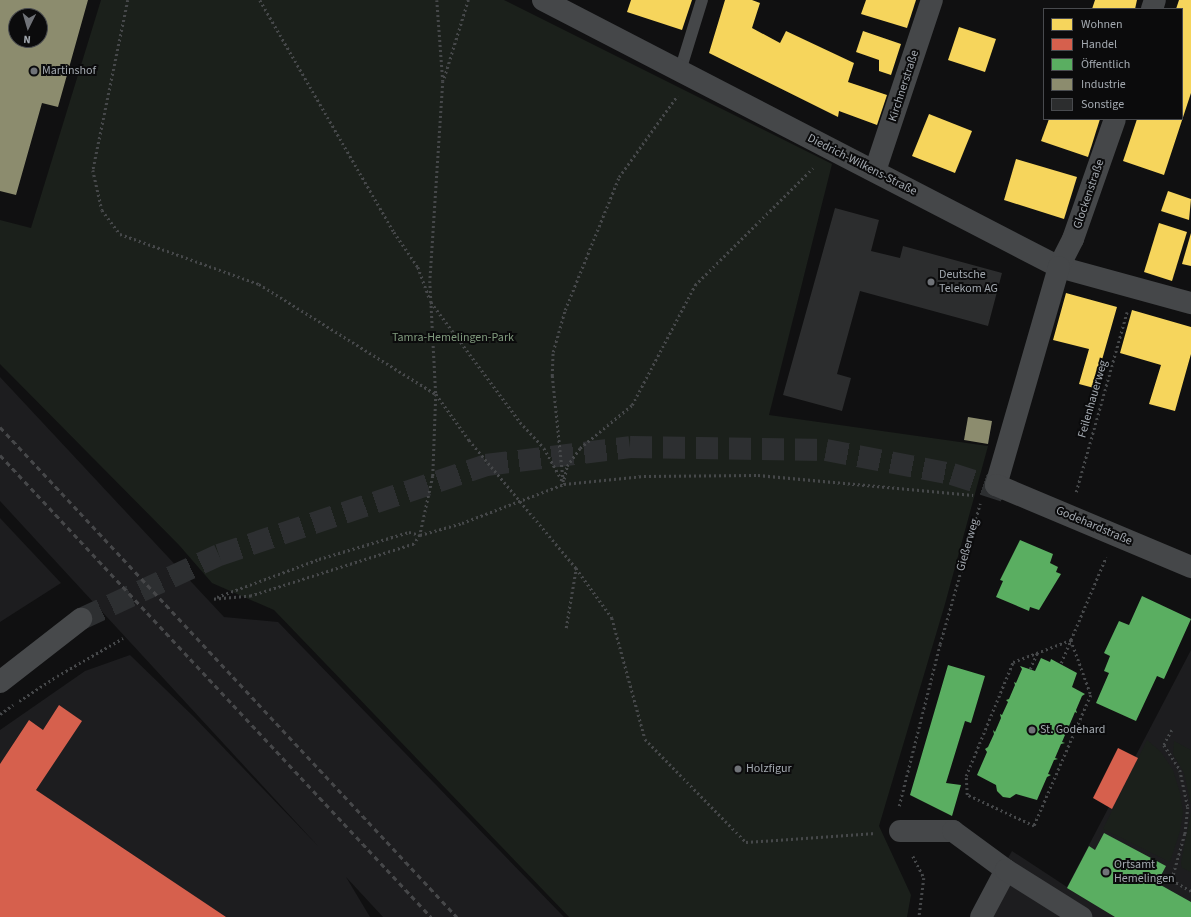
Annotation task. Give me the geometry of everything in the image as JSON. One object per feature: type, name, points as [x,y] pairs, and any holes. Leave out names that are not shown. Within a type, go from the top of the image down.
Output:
[{"type":"main road","points":[[0,663],[81,619],[0,682]]},
{"type":"street","name":"Diedrich-Wilkens-Straße","points":[[543,0],[1058,266],[1191,303]]},
{"type":"street","name":"Kirchnerstraße","points":[[875,171],[932,0]]},
{"type":"street","name":"Glockenstraße","points":[[1058,266],[1074,239],[1115,120]]},
{"type":"street","points":[[996,485],[1058,266]]},
{"type":"street","name":"Godehardstraße","points":[[996,485],[1191,567]]},
{"type":"street","points":[[900,831],[953,832],[1006,870],[1081,917]]},
{"type":"street","points":[[981,917],[1006,870]]},
{"type":"lane","points":[[685,74],[702,0]]},
{"type":"path","points":[[128,0],[93,170],[102,210],[120,234],[259,284],[436,394],[469,440],[576,568],[612,618],[645,739],[746,842],[900,831],[924,878],[919,917]]},
{"type":"path","points":[[260,0],[394,232],[418,268],[431,302],[520,422],[544,448],[564,484]]},
{"type":"path","points":[[437,0],[443,81],[431,302],[436,394],[433,476],[420,535],[414,544],[251,596],[213,599],[319,559],[409,532],[420,535],[520,502],[564,484],[644,476],[758,475],[973,495],[996,485]]},
{"type":"path","points":[[443,81],[468,0]]},
{"type":"path","points":[[564,484],[553,360],[566,310],[620,176],[685,74]]},
{"type":"path","points":[[564,484],[567,466],[580,448],[632,405],[695,285],[832,149]]},
{"type":"path","name":"Feilenhauerweg","points":[[1070,515],[1134,287]]},
{"type":"path","name":"Gießerweg","points":[[900,831],[898,812],[940,644],[980,504],[996,485]]},
{"type":"path","points":[[1061,664],[1115,535]]},
{"type":"path","points":[[566,628],[576,568]]},
{"type":"path","points":[[0,714],[57,676],[123,638]]},
{"type":"path","points":[[1071,640],[1091,694],[1034,826],[967,795],[966,776],[1014,662],[1071,640]]},
{"type":"path","points":[[1030,669],[1038,652]]},
{"type":"path","points":[[1172,730],[1164,745],[1180,770],[1188,807],[1185,834],[1172,880],[1191,891]]},
{"type":"shaded area","points":[[0,377],[224,617],[278,622],[564,917],[383,917],[346,877],[370,917],[0,917],[0,730],[85,671],[130,655],[194,717],[318,846],[0,501]]},
{"type":"shaded area","points":[[0,518],[61,583],[0,622]]},
{"type":"shaded area","points":[[1191,650],[1191,917],[974,917],[1012,851],[1067,887]]},
{"type":"green space","name":"Tamra-Hemelingen-Park","points":[[101,0],[504,0],[832,164],[769,415],[988,446],[945,604],[879,826],[911,895],[907,917],[569,917],[274,610],[212,583],[179,545],[0,364],[0,220],[31,228]]},
{"type":"green space","points":[[1147,740],[1161,752],[1173,770],[1180,793],[1183,812],[1180,831],[1170,862],[1103,829]]},
{"type":"green space","points":[[1174,741],[1191,750],[1191,804],[1184,773],[1173,754]]},
{"type":"green space","points":[[1191,812],[1191,872],[1182,868],[1181,863]]},
{"type":"building: Wohnen","points":[[631,0],[692,0],[682,30],[627,12]]},
{"type":"building: Wohnen","points":[[725,0],[752,0],[760,3],[752,28],[780,43],[786,31],[854,63],[848,82],[887,95],[877,125],[839,111],[838,117],[709,53]]},
{"type":"building: Wohnen","points":[[866,0],[916,0],[907,28],[861,14]]},
{"type":"building: Wohnen","points":[[1095,0],[1137,0],[1135,8],[1092,8]]},
{"type":"building: Wohnen","points":[[1179,0],[1191,0],[1191,93],[1183,117],[1183,8],[1176,8]]},
{"type":"building: Wohnen","points":[[959,27],[996,39],[985,72],[948,60]]},
{"type":"building: Wohnen","points":[[863,31],[901,44],[891,75],[879,71],[879,60],[856,52]]},
{"type":"building: Wohnen","points":[[929,114],[972,131],[955,173],[912,156]]},
{"type":"building: Wohnen","points":[[1049,120],[1100,120],[1088,157],[1041,141]]},
{"type":"building: Wohnen","points":[[1137,120],[1182,120],[1164,175],[1123,161]]},
{"type":"building: Wohnen","points":[[1016,159],[1077,177],[1064,219],[1004,200]]},
{"type":"building: Wohnen","points":[[1168,191],[1191,199],[1189,220],[1161,211]]},
{"type":"building: Wohnen","points":[[1159,223],[1187,232],[1172,281],[1144,272]]},
{"type":"building: Wohnen","points":[[1191,233],[1191,266],[1182,264]]},
{"type":"building: Wohnen","points":[[1066,293],[1117,307],[1094,388],[1079,384],[1089,349],[1053,340]]},
{"type":"building: Wohnen","points":[[1132,310],[1191,327],[1191,354],[1175,411],[1149,404],[1161,365],[1120,353]]},
{"type":"building: Handel","points":[[59,705],[82,721],[36,790],[226,917],[0,917],[0,764],[29,720],[43,730]]},
{"type":"building: Handel","points":[[1118,748],[1138,758],[1112,809],[1093,798]]},
{"type":"building: Öffentlich","points":[[1020,540],[1053,554],[1050,563],[1058,567],[1056,572],[1061,574],[1039,610],[1030,607],[1029,611],[996,597],[1003,581],[1000,580]]},
{"type":"building: Öffentlich","points":[[1142,596],[1191,619],[1164,679],[1157,676],[1136,721],[1096,703],[1109,673],[1104,671],[1110,656],[1104,653],[1119,621],[1129,625]]},
{"type":"building: Öffentlich","name":"St. Godehard","points":[[1041,658],[1050,662],[1051,659],[1077,673],[1072,687],[1085,694],[1082,696],[1076,710],[1077,713],[1075,712],[1069,726],[1071,727],[1068,728],[1062,742],[1065,743],[1061,744],[1055,758],[1058,759],[1054,760],[1048,774],[1051,775],[1047,777],[1037,800],[1016,794],[1010,798],[1003,797],[997,791],[996,785],[977,775],[987,752],[985,749],[988,747],[994,734],[993,730],[995,732],[1001,718],[1000,714],[1002,715],[1008,702],[1006,700],[1009,699],[1015,685],[1014,682],[1016,683],[1022,669],[1020,666],[1035,671]]},
{"type":"building: Öffentlich","points":[[948,665],[985,676],[971,723],[965,721],[946,783],[961,785],[952,816],[910,795]]},
{"type":"building: Öffentlich","points":[[1104,833],[1166,866],[1157,883],[1191,902],[1191,917],[1115,917],[1067,888],[1089,846],[1095,850]]},
{"type":"building: Industrie","name":"Martinshof","points":[[0,0],[88,0],[58,107],[42,103],[16,195],[0,191]]},
{"type":"building: Industrie","points":[[968,417],[992,421],[988,444],[964,440]]},
{"type":"building: Sonstige","points":[[835,208],[879,220],[871,251],[900,258],[903,246],[1002,273],[988,326],[860,291],[837,374],[851,378],[842,411],[783,395]]},
{"type":"tunnel","points":[[81,619],[219,555],[486,465],[630,447],[826,450],[952,474],[1014,494]]},
{"type":"railway","points":[[0,427],[457,917]]},
{"type":"railway","points":[[0,455],[431,917]]},
{"type":"place","name":"Martinshof","points":[[34,71]]},
{"type":"place","name":"Deutsche Telekom AG","points":[[931,282]]},
{"type":"place","name":"St. Godehard","points":[[1032,730]]},
{"type":"place","name":"Holzfigur","points":[[738,769]]},
{"type":"place","name":"Ortsamt Hemelingen","points":[[1106,872]]}]
